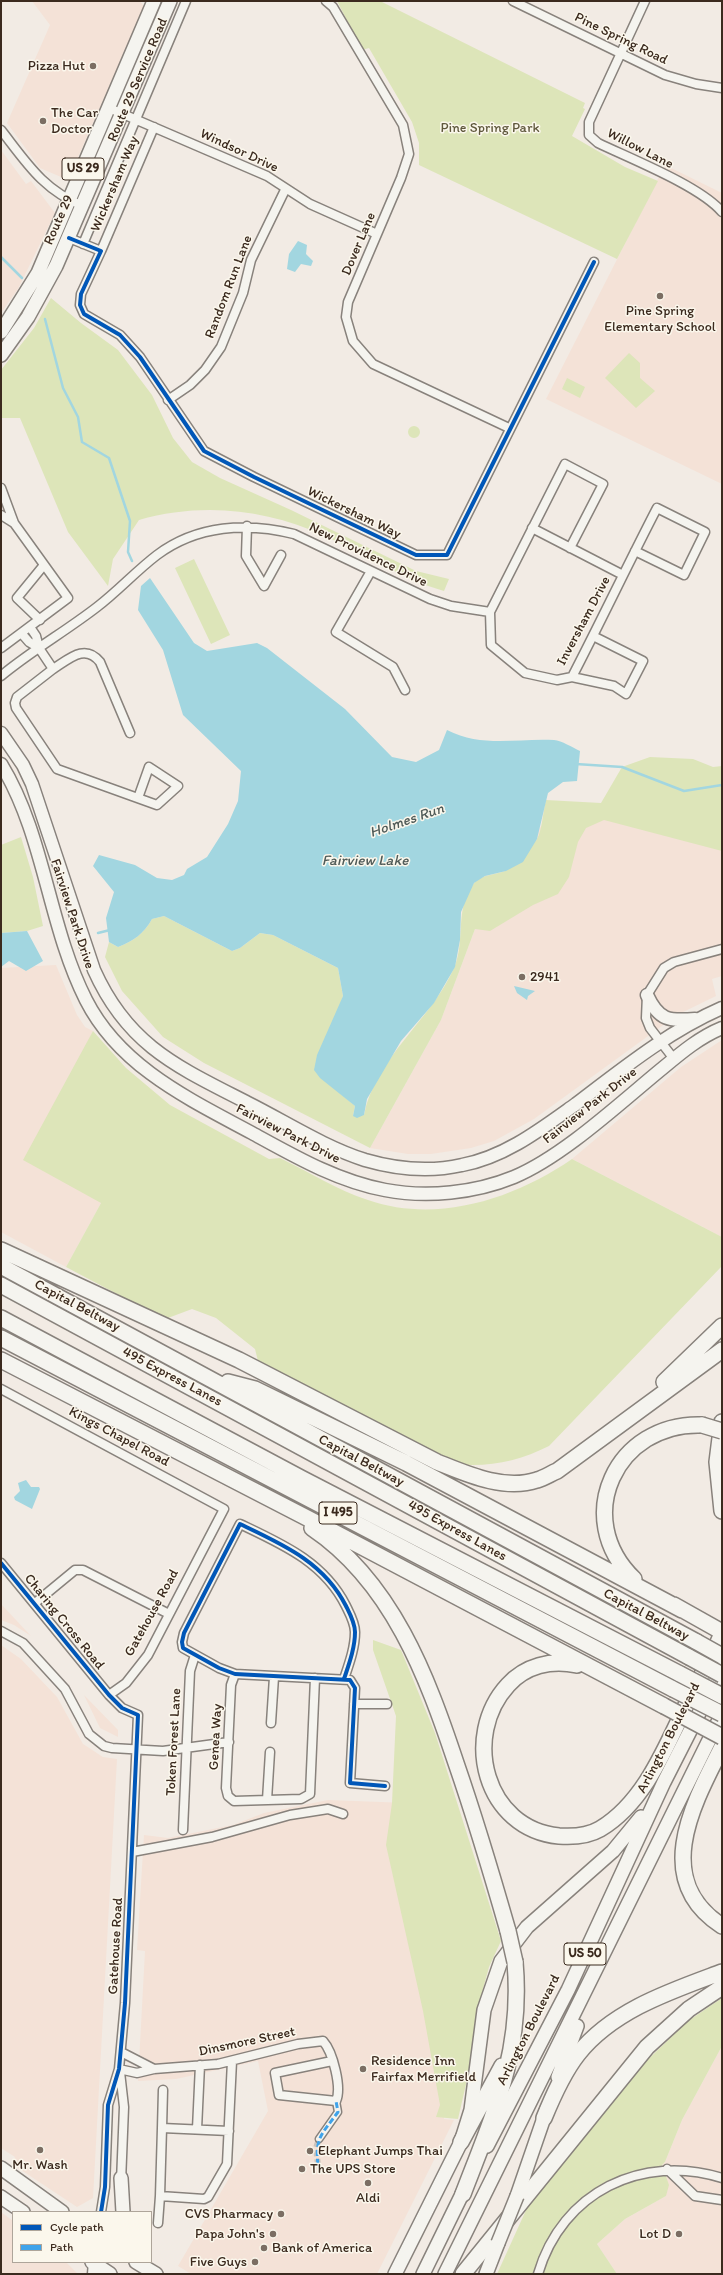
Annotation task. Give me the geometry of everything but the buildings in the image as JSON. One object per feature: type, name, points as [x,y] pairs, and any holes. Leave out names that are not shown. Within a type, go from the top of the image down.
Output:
[{"type":"highway","points":[[1,1250],[239,1360],[413,1450],[460,1471],[482,1478],[517,1484],[536,1481],[557,1471],[722,1350]]},
{"type":"highway","name":"Capital Beltway","points":[[1,1266],[213,1379],[722,1656]]},
{"type":"highway","name":"495 Express Lanes","points":[[1,1285],[722,1675]]},
{"type":"highway","name":"495 Express Lanes","points":[[3,1319],[301,1478],[722,1696]]},
{"type":"highway","points":[[614,1430],[722,1326]]},
{"type":"highway","name":"I 495","points":[[1,1338],[144,1415],[321,1504],[722,1714]]},
{"type":"highway","points":[[1,1360],[260,1493],[722,1737]]},
{"type":"highway","points":[[213,1379],[255,1388],[314,1417],[413,1466],[682,1610]]},
{"type":"highway","points":[[597,1672],[566,1663],[547,1664],[530,1668],[520,1674],[500,1694],[485,1724],[483,1743],[484,1761],[492,1788],[507,1810],[516,1819],[540,1832],[567,1836],[588,1834],[608,1824],[633,1800],[652,1771],[722,1632],[647,1590],[620,1563],[609,1542],[603,1509],[609,1484],[615,1471],[635,1447],[650,1437],[671,1428],[702,1425],[722,1428],[717,1462],[722,1511]]},
{"type":"highway","points":[[260,1493],[317,1532],[359,1570],[387,1606],[406,1637],[428,1684],[444,1727],[508,1931],[515,1962],[517,2004],[510,2060],[502,2090],[462,2194]]},
{"type":"highway","points":[[722,1747],[690,1815],[682,1850],[682,1865],[691,1893],[707,1914],[722,1926]]},
{"type":"highway","points":[[544,2118],[568,2069],[591,2040],[603,2029],[646,2002],[722,1972]]},
{"type":"highway","points":[[463,2274],[647,2047],[689,2009],[722,1987]]},
{"type":"highway","points":[[461,2142],[497,2077],[512,2041]]},
{"type":"main road","name":"Route 29","points":[[1,355],[38,300],[69,238],[170,1]]},
{"type":"main road","name":"Route 29","points":[[1,332],[38,273],[70,201],[153,2]]},
{"type":"main road","name":"Fairview Park Drive","points":[[1,733],[23,765],[32,784],[94,970],[103,989],[121,1017],[146,1043],[184,1070],[338,1149],[378,1163],[408,1168],[439,1168],[473,1162],[506,1150],[538,1132],[661,1042],[699,1019],[722,1008]]},
{"type":"main road","name":"Fairview Park Drive","points":[[1,764],[27,817],[71,966],[86,1001],[107,1033],[138,1064],[177,1092],[327,1172],[365,1186],[406,1193],[452,1192],[499,1182],[534,1166],[568,1144],[702,1037],[722,1028]]},
{"type":"main road","points":[[647,995],[655,1011],[669,1020],[699,1019]]},
{"type":"main road","name":"Arlington Boulevard","points":[[423,2274],[462,2194],[568,1990],[664,1782],[722,1668]]},
{"type":"main road","name":"US 50","points":[[445,2274],[722,1714]]},
{"type":"main road","points":[[395,2274],[461,2142],[471,2110],[484,2010],[502,1962],[527,1927],[622,1842],[664,1782]]},
{"type":"main road","points":[[486,2274],[517,2196],[577,2026],[614,1935]]},
{"type":"main road","points":[[1,2168],[61,2211]]},
{"type":"main road","points":[[121,2178],[123,2211]]},
{"type":"main road","points":[[1,2197],[22,2211]]},
{"type":"main road","points":[[138,2263],[150,2269]]},
{"type":"main road","points":[[94,2265],[110,2274]]},
{"type":"street","name":"Route 29 Service Road","points":[[84,244],[186,1]]},
{"type":"street","name":"Dover Lane","points":[[326,1],[332,7],[403,125],[409,154],[401,178],[348,302],[346,317],[352,342],[373,364],[509,428]]},
{"type":"street","name":"Pine Spring Road","points":[[513,1],[665,75],[696,84],[722,88]]},
{"type":"street","name":"Willow Lane","points":[[645,1],[589,122],[589,134],[598,143],[700,194],[715,204],[722,212]]},
{"type":"street","points":[[153,2],[164,16]]},
{"type":"street","name":"Windsor Drive","points":[[109,108],[154,126],[267,176],[285,190],[310,204],[377,234]]},
{"type":"street","name":"Wickersham Way","points":[[154,126],[101,251],[81,294],[80,305],[84,314],[120,334],[140,357],[204,451],[254,477],[416,555],[447,555],[509,428],[594,262]]},
{"type":"street","points":[[1,130],[38,178],[70,201],[82,206]]},
{"type":"street","name":"Random Run Lane","points":[[168,400],[190,385],[205,370],[221,346],[243,293],[251,260],[285,190]]},
{"type":"street","points":[[69,238],[84,244]]},
{"type":"street","name":"Wickersham Way","points":[[84,244],[101,251]]},
{"type":"street","points":[[490,612],[565,464],[603,484],[570,548]]},
{"type":"street","points":[[1,488],[14,523],[68,598],[22,634],[1,648]]},
{"type":"street","name":"Inversham Drive","points":[[490,612],[491,645],[525,674],[557,680],[572,677],[657,508],[705,532],[684,575],[636,550]]},
{"type":"street","points":[[1,515],[14,523]]},
{"type":"street","points":[[247,526],[246,556],[264,586],[281,555]]},
{"type":"street","name":"New Providence Drive","points":[[1,676],[98,607],[142,568],[174,545],[204,532],[247,526],[294,534],[430,599],[451,606],[490,612]]},
{"type":"street","name":"Inversham Drive","points":[[532,528],[623,576]]},
{"type":"street","points":[[40,620],[17,598],[44,565]]},
{"type":"street","points":[[371,571],[336,632],[393,667],[405,690]]},
{"type":"street","points":[[30,627],[36,636],[39,648],[54,669]]},
{"type":"street","points":[[22,634],[29,642],[39,648]]},
{"type":"street","points":[[572,677],[614,686],[626,694],[630,687],[643,661],[593,636]]},
{"type":"street","points":[[130,733],[100,662],[96,656],[90,652],[82,651],[54,669],[17,697],[15,703],[16,708],[57,769],[157,805],[178,786],[149,767],[138,798]]},
{"type":"street","points":[[674,1059],[646,1018],[647,995],[664,968],[674,962],[722,949]]},
{"type":"street","name":"Kings Chapel Road","points":[[1,1389],[224,1509]]},
{"type":"street","name":"Gatehouse Road","points":[[101,2211],[105,2187],[108,2105],[119,2069],[121,2052],[138,1715],[122,1708],[109,1695],[126,1682],[148,1655],[224,1509]]},
{"type":"street","points":[[344,1679],[352,1655],[355,1631],[351,1616],[340,1594],[322,1572],[308,1560],[285,1546],[240,1524],[184,1633],[182,1642],[183,1648],[219,1668],[236,1674],[350,1680],[353,1684],[354,1704],[350,1783],[385,1786]]},
{"type":"street","name":"Charing Cross Road","points":[[1,1563],[109,1695]]},
{"type":"street","points":[[35,1603],[75,1570],[82,1570],[169,1614]]},
{"type":"street","points":[[1,1631],[23,1643],[65,1689],[85,1728],[96,1741],[112,1748],[163,1751],[229,1742]]},
{"type":"street","name":"Token Forest Lane","points":[[183,1830],[190,1671],[195,1655]]},
{"type":"street","name":"Genea Way","points":[[236,1674],[231,1685],[226,1788],[228,1796],[234,1800],[267,1800]]},
{"type":"street","points":[[271,1723],[274,1677]]},
{"type":"street","points":[[270,1752],[267,1800],[301,1799],[310,1794],[315,1678]]},
{"type":"street","points":[[354,1704],[387,1704]]},
{"type":"street","points":[[132,1852],[212,1837],[290,1815],[328,1809],[343,1814]]},
{"type":"street","name":"Dinsmore Street","points":[[119,2069],[137,2074],[154,2070],[232,2061],[315,2041],[323,2041],[328,2046],[332,2061],[339,2094],[336,2101]]},
{"type":"street","points":[[121,2052],[154,2070]]},
{"type":"street","points":[[160,2196],[204,2199],[208,2197],[227,2164],[232,2061]]},
{"type":"street","points":[[319,2140],[338,2112],[336,2101],[279,2095],[275,2074],[332,2061]]},
{"type":"street","points":[[197,2129],[200,2065]]},
{"type":"street","name":"Gatehouse Road","points":[[115,2211],[120,2199],[124,2108],[119,2069]]},
{"type":"street","points":[[158,2223],[163,2090]]},
{"type":"street","points":[[162,2128],[229,2131]]},
{"type":"street","points":[[538,2274],[554,2236],[582,2203],[594,2194],[624,2180],[667,2169],[692,2170],[722,2178]]},
{"type":"street","points":[[667,2169],[695,2196],[706,2195],[722,2200]]},
{"type":"shaded area","points":[[32,1],[140,1],[144,7],[68,180],[40,168],[7,123],[50,25]]},
{"type":"shaded area","points":[[1,150],[26,184],[31,181],[55,213],[18,289],[1,313]]},
{"type":"shaded area","name":"Pine Spring Elementary School","points":[[665,165],[722,193],[722,484],[546,399]]},
{"type":"shaded area","points":[[555,808],[722,842],[722,976],[712,979],[716,996],[677,1015],[534,1119],[494,1141],[471,1148],[431,1154],[408,1154],[370,1148],[441,1020],[487,897]]},
{"type":"shaded area","points":[[56,965],[77,1015],[85,1027],[93,1031],[87,1044],[101,1203],[66,1267],[1,1232],[1,968]]},
{"type":"shaded area","points":[[722,1040],[722,1237],[572,1159],[681,1067]]},
{"type":"shaded area","points":[[1,1604],[31,1636],[14,1625],[1,1620]]},
{"type":"shaded area","points":[[1,1645],[21,1659],[57,1697],[83,1744],[103,1757],[117,1759],[93,2198],[77,2207],[12,2164],[15,2157],[1,2148]]},
{"type":"shaded area","points":[[84,1695],[118,1730],[118,1737],[100,1728]]},
{"type":"shaded area","points":[[328,1800],[434,1804],[445,2071],[444,2119],[454,2120],[377,2274],[191,2274],[178,2266],[268,2111],[258,2061],[176,2079],[138,2081],[145,1951],[137,1950],[144,1835],[168,1838],[233,1825],[264,1813]]},
{"type":"shaded area","points":[[722,2046],[722,2274],[617,2274],[597,2244],[625,2219],[666,2196],[662,2165],[665,2162],[682,2120]]},
{"type":"shaded area","points":[[1,2212],[12,2220],[12,2263],[67,2263],[78,2274],[1,2274]]},
{"type":"green space","name":"Pine Spring Park","points":[[337,1],[380,1],[585,103],[583,108],[585,109],[572,136],[625,167],[658,181],[617,259],[419,165],[419,143],[412,122],[369,48],[362,50]]},
{"type":"green space","points":[[51,298],[81,323],[118,350],[152,395],[173,438],[192,462],[220,478],[291,510],[416,571],[449,579],[444,591],[413,580],[340,543],[303,527],[257,514],[210,510],[163,514],[139,520],[113,559],[108,586],[68,532],[20,418],[1,418],[1,370],[34,328]]},
{"type":"green space","points":[[629,353],[640,363],[640,378],[655,391],[636,408],[605,378]]},
{"type":"green space","points":[[567,378],[585,387],[580,398],[562,389]]},
{"type":"green space","points":[[412,426],[416,426],[420,432],[416,438],[412,438],[408,434],[408,430]]},
{"type":"green space","points":[[194,559],[230,635],[211,644],[175,568]]},
{"type":"green space","points":[[650,757],[693,759],[713,767],[722,766],[722,851],[604,820],[586,828],[578,842],[569,877],[558,894],[533,905],[490,931],[475,929],[441,1020],[370,1148],[204,1063],[163,1037],[122,991],[105,957],[109,942],[118,947],[123,945],[142,933],[152,919],[164,916],[232,951],[240,948],[260,933],[273,935],[338,968],[343,996],[339,1009],[339,1092],[355,1106],[353,1116],[364,1115],[370,1094],[379,1075],[391,1057],[432,1005],[454,968],[459,947],[464,903],[474,883],[485,876],[505,871],[531,846],[539,835],[546,800],[601,803],[622,767]]},
{"type":"green space","points":[[21,837],[33,877],[43,926],[27,931],[1,933],[1,845]]},
{"type":"green space","points":[[93,1031],[126,1068],[170,1105],[269,1159],[280,1158],[334,1186],[357,1196],[394,1207],[421,1209],[448,1208],[474,1204],[525,1186],[572,1159],[722,1237],[722,1266],[549,1446],[526,1456],[503,1462],[479,1465],[454,1464],[260,1369],[255,1349],[216,1318],[192,1309],[168,1318],[153,1313],[66,1267],[101,1203],[23,1160]]},
{"type":"green space","points":[[373,1640],[401,1650],[435,1733],[501,1941],[489,1967],[479,2004],[470,2067],[458,2119],[436,2117],[440,2105],[423,2011],[386,1845],[392,1803],[396,1716],[373,1650]]},
{"type":"green space","points":[[722,1998],[722,2046],[682,2120],[665,2162],[662,2165],[669,2185],[666,2196],[625,2219],[597,2244],[617,2274],[497,2274],[527,2208],[638,2069],[688,2021]]},
{"type":"water","points":[[298,241],[307,245],[306,254],[313,261],[311,266],[301,264],[295,272],[287,269],[289,254]]},
{"type":"water","name":"Fairview Lake","points":[[150,578],[194,643],[207,651],[257,643],[267,648],[345,709],[392,757],[416,762],[439,750],[447,730],[460,736],[486,741],[554,740],[580,751],[577,781],[563,782],[548,793],[537,839],[523,862],[506,871],[485,876],[474,883],[461,912],[460,940],[455,967],[434,1003],[401,1041],[367,1099],[364,1115],[357,1118],[353,1116],[355,1106],[320,1078],[314,1070],[317,1055],[343,996],[338,968],[273,935],[260,933],[240,948],[232,951],[164,916],[152,919],[142,933],[123,945],[118,947],[109,942],[106,918],[114,892],[93,866],[99,855],[135,865],[157,878],[172,880],[184,875],[187,869],[207,857],[228,824],[238,801],[241,771],[183,715],[163,650],[138,610],[141,586]]},
{"type":"water","points":[[27,931],[43,961],[26,971],[9,961],[1,967],[1,933]]},
{"type":"water","points":[[514,986],[535,991],[528,996],[527,1000],[517,993]]},
{"type":"water","points":[[26,1480],[31,1487],[39,1487],[40,1489],[32,1509],[15,1500],[14,1497],[20,1491],[18,1483]]},
{"type":"waterway","points":[[1,257],[22,278]]},
{"type":"waterway","points":[[45,319],[63,388],[78,417],[82,442],[109,458],[130,521],[128,552],[132,561]]},
{"type":"waterway","name":"Holmes Run","points":[[576,764],[622,767],[684,791],[722,785]]},
{"type":"waterway","name":"Holmes Run","points":[[98,933],[110,930]]},
{"type":"tunnel","points":[[318,2165],[316,2148],[319,2139]]},
{"type":"marked path","points":[[318,2165],[317,2156],[319,2142],[324,2131],[338,2112],[336,2101]]},
{"type":"cycle path","points":[[69,238],[101,251],[81,294],[80,305],[84,314],[120,335],[140,357],[204,451],[254,477],[416,555],[447,555],[594,262]]},
{"type":"cycle path","points":[[344,1679],[353,1650],[355,1629],[351,1615],[337,1591],[326,1577],[300,1556],[286,1547],[240,1524],[184,1633],[182,1642],[183,1648],[219,1668],[235,1674],[350,1680],[355,1688],[350,1783],[385,1786]]},
{"type":"cycle path","points":[[1,1563],[109,1695],[122,1708],[138,1715],[125,2003],[119,2069],[108,2105],[105,2187],[101,2211]]},
{"type":"place","name":"Pizza Hut","points":[[93,66]]},
{"type":"place","name":"The Car Doctor","points":[[43,121]]},
{"type":"place","name":"Pine Spring Elementary School","points":[[660,296]]},
{"type":"place","name":"2941","points":[[522,977]]},
{"type":"place","name":"Residence Inn Fairfax Merrifield","points":[[363,2069]]},
{"type":"place","name":"Mr. Wash","points":[[40,2150]]},
{"type":"place","name":"Elephant Jumps Thai","points":[[310,2151]]},
{"type":"place","name":"The UPS Store","points":[[302,2169]]},
{"type":"place","name":"Aldi","points":[[368,2183]]},
{"type":"place","name":"CVS Pharmacy","points":[[281,2214]]},
{"type":"place","name":"Papa John's","points":[[273,2234]]},
{"type":"place","name":"Lot D","points":[[679,2234]]},
{"type":"place","name":"Bank of America","points":[[264,2248]]},
{"type":"place","name":"Five Guys","points":[[255,2262]]}]
